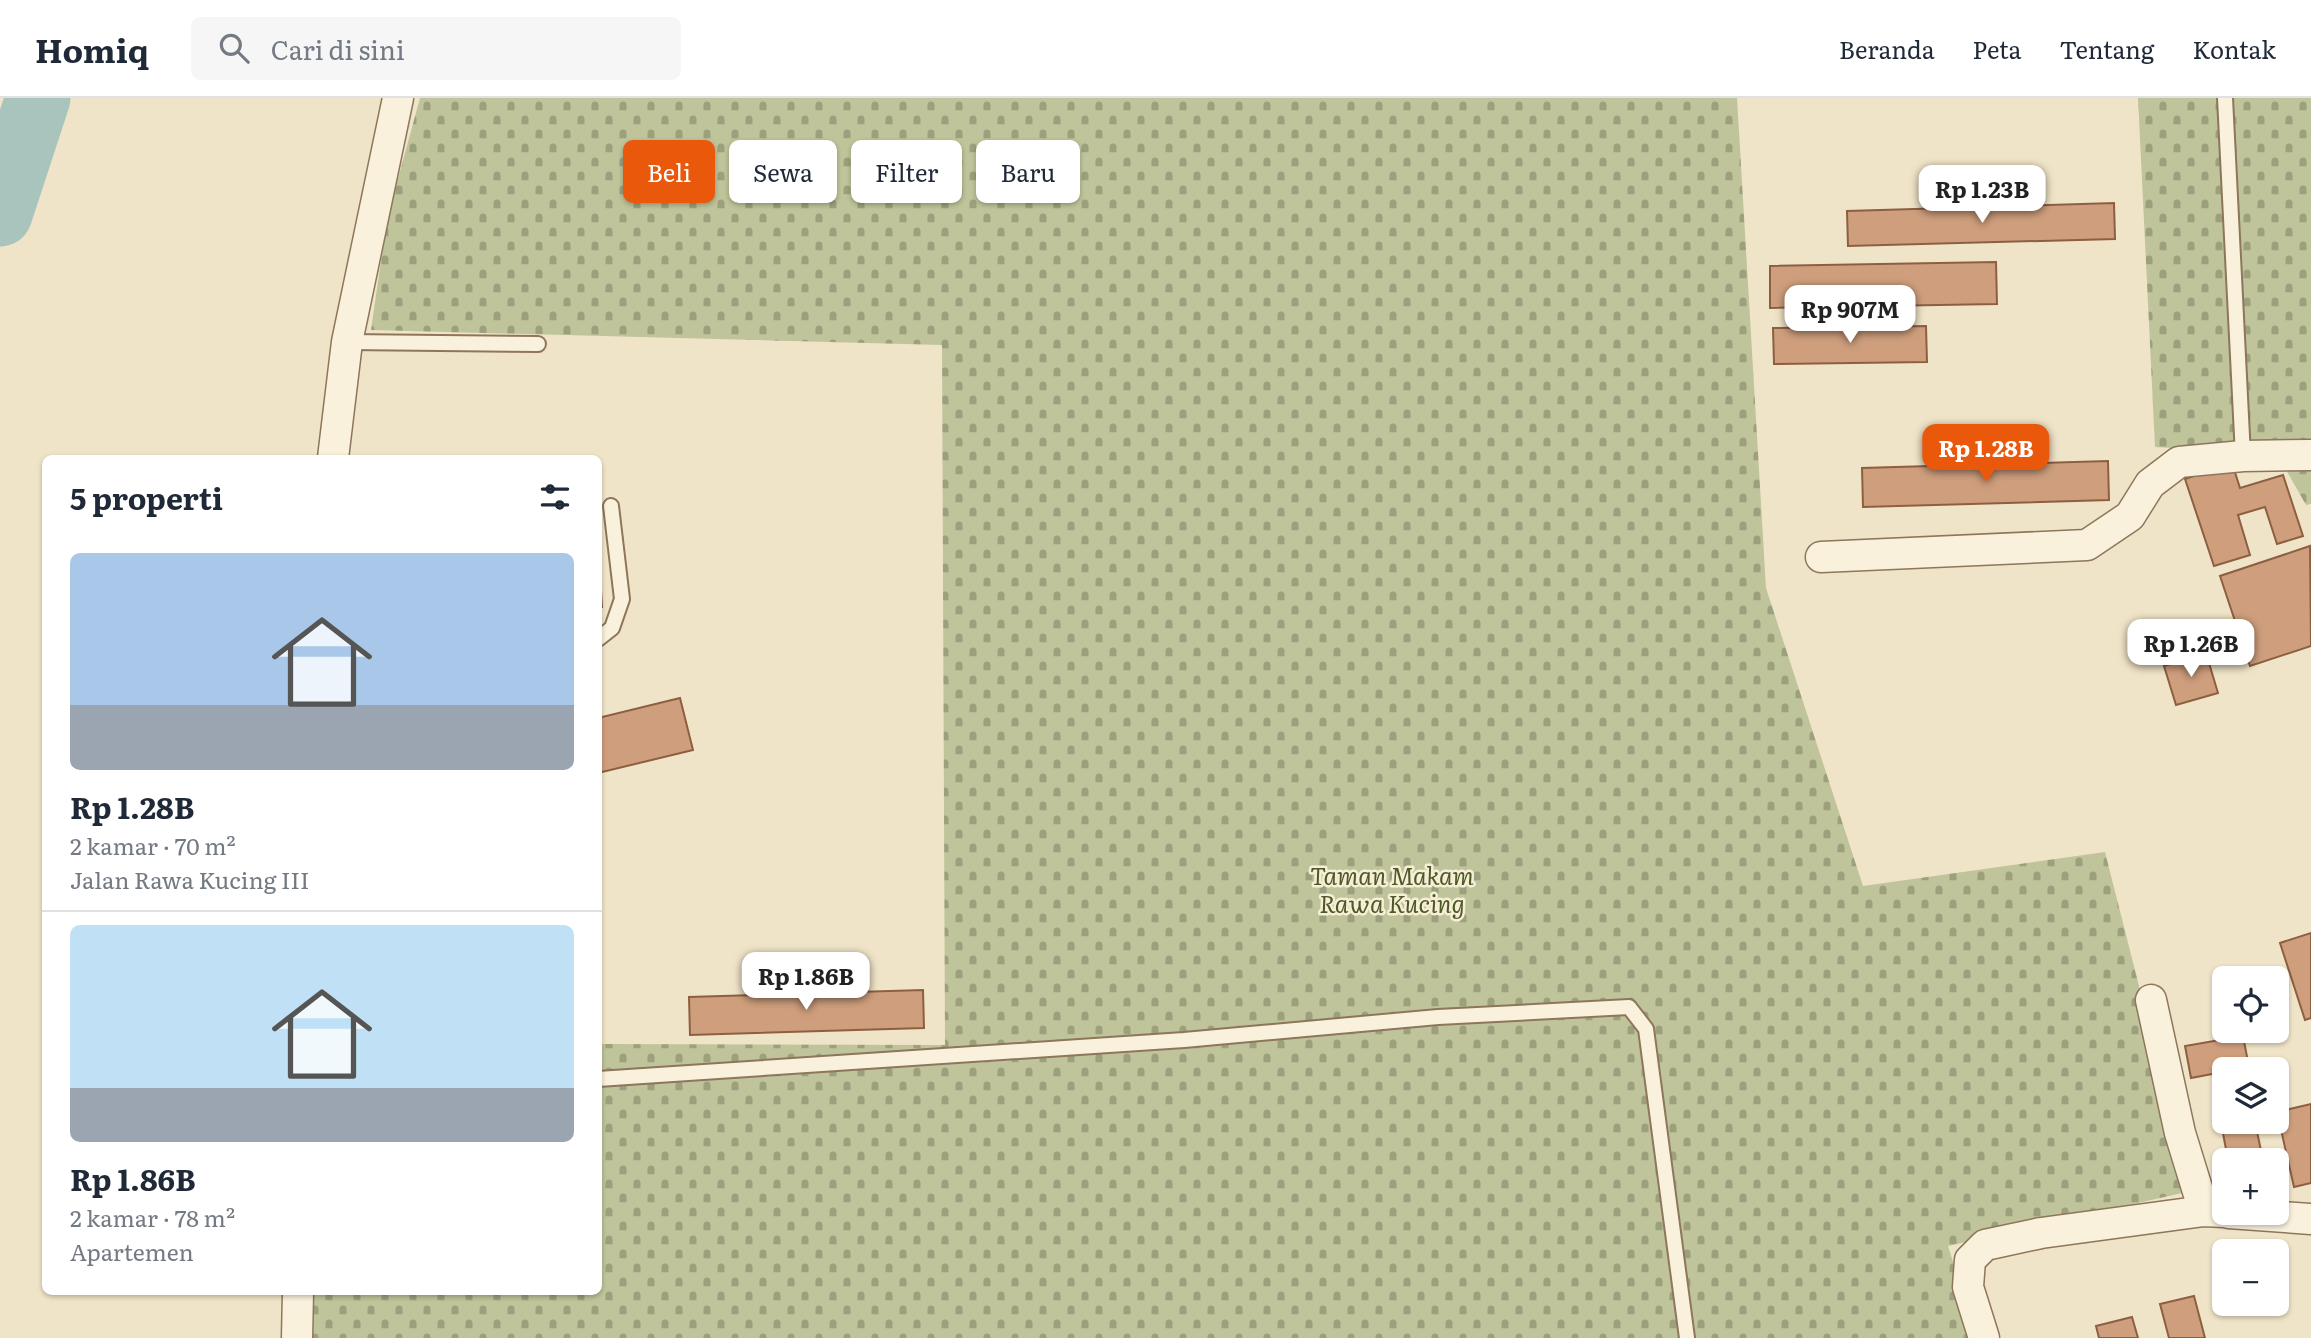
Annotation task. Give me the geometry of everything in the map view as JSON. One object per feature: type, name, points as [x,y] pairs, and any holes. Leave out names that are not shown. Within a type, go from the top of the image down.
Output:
[{"type":"street","points":[[332,455],[347,342],[398,98]]},
{"type":"street","points":[[1821,558],[2087,545],[2130,516],[2150,484],[2179,462],[2243,456],[2311,455]]},
{"type":"street","points":[[2151,1000],[2180,1133],[2212,1198]]},
{"type":"street","points":[[1984,1338],[1968,1287],[1970,1260],[1986,1245],[2041,1233],[2212,1213]]},
{"type":"street","points":[[2289,1217],[2311,1219]]},
{"type":"street","points":[[297,1338],[298,1295]]},
{"type":"lane","points":[[2225,98],[2243,456]]},
{"type":"lane","points":[[347,342],[538,344]]},
{"type":"lane","points":[[602,636],[612,628],[622,600],[611,506]]},
{"type":"lane","points":[[602,1079],[1170,1041],[1437,1017],[1629,1007],[1646,1029],[1687,1338]]},
{"type":"green space","name":"Taman Makam Rawa Kucing","points":[[420,98],[1737,98],[1766,588],[1863,886],[2105,852],[2191,1191],[1948,1246],[1977,1338],[308,1338],[309,1295],[602,1295],[602,1044],[945,1045],[942,345],[371,330],[387,219]]},
{"type":"green space","points":[[2138,98],[2311,98],[2311,504],[2306,505],[2277,454],[2155,447]]},
{"type":"building","points":[[2114,203],[2115,239],[1848,246],[1847,211]]},
{"type":"building","points":[[1996,262],[1997,304],[1770,308],[1770,266]]},
{"type":"building","points":[[1926,326],[1927,362],[1774,364],[1773,328]]},
{"type":"building","points":[[2108,461],[2109,500],[1863,507],[1862,468]]},
{"type":"building","points":[[2232,463],[2240,488],[2283,475],[2303,536],[2277,544],[2265,507],[2238,515],[2250,555],[2214,566],[2185,479]]},
{"type":"building","points":[[2310,546],[2311,646],[2250,666],[2220,576]]},
{"type":"building","points":[[2206,653],[2218,693],[2176,705],[2164,666]]},
{"type":"building","points":[[680,698],[693,750],[602,772],[602,717]]},
{"type":"building","points":[[2311,933],[2311,1018],[2305,1020],[2280,943]]},
{"type":"building","points":[[923,990],[924,1028],[690,1035],[689,997]]},
{"type":"building","points":[[2212,1041],[2244,1043],[2247,1057],[2212,1057],[2212,1074],[2191,1078],[2185,1046]]},
{"type":"building","points":[[2311,1104],[2311,1183],[2294,1187],[2289,1165],[2289,1148],[2285,1148],[2282,1134],[2289,1134],[2289,1109]]},
{"type":"building","points":[[2223,1134],[2258,1134],[2260,1148],[2226,1148]]},
{"type":"building","points":[[2194,1296],[2205,1338],[2169,1338],[2160,1304]]},
{"type":"building","points":[[2132,1317],[2138,1338],[2099,1338],[2096,1326]]},
{"type":"waterway","points":[[0,214],[38,98]]}]
